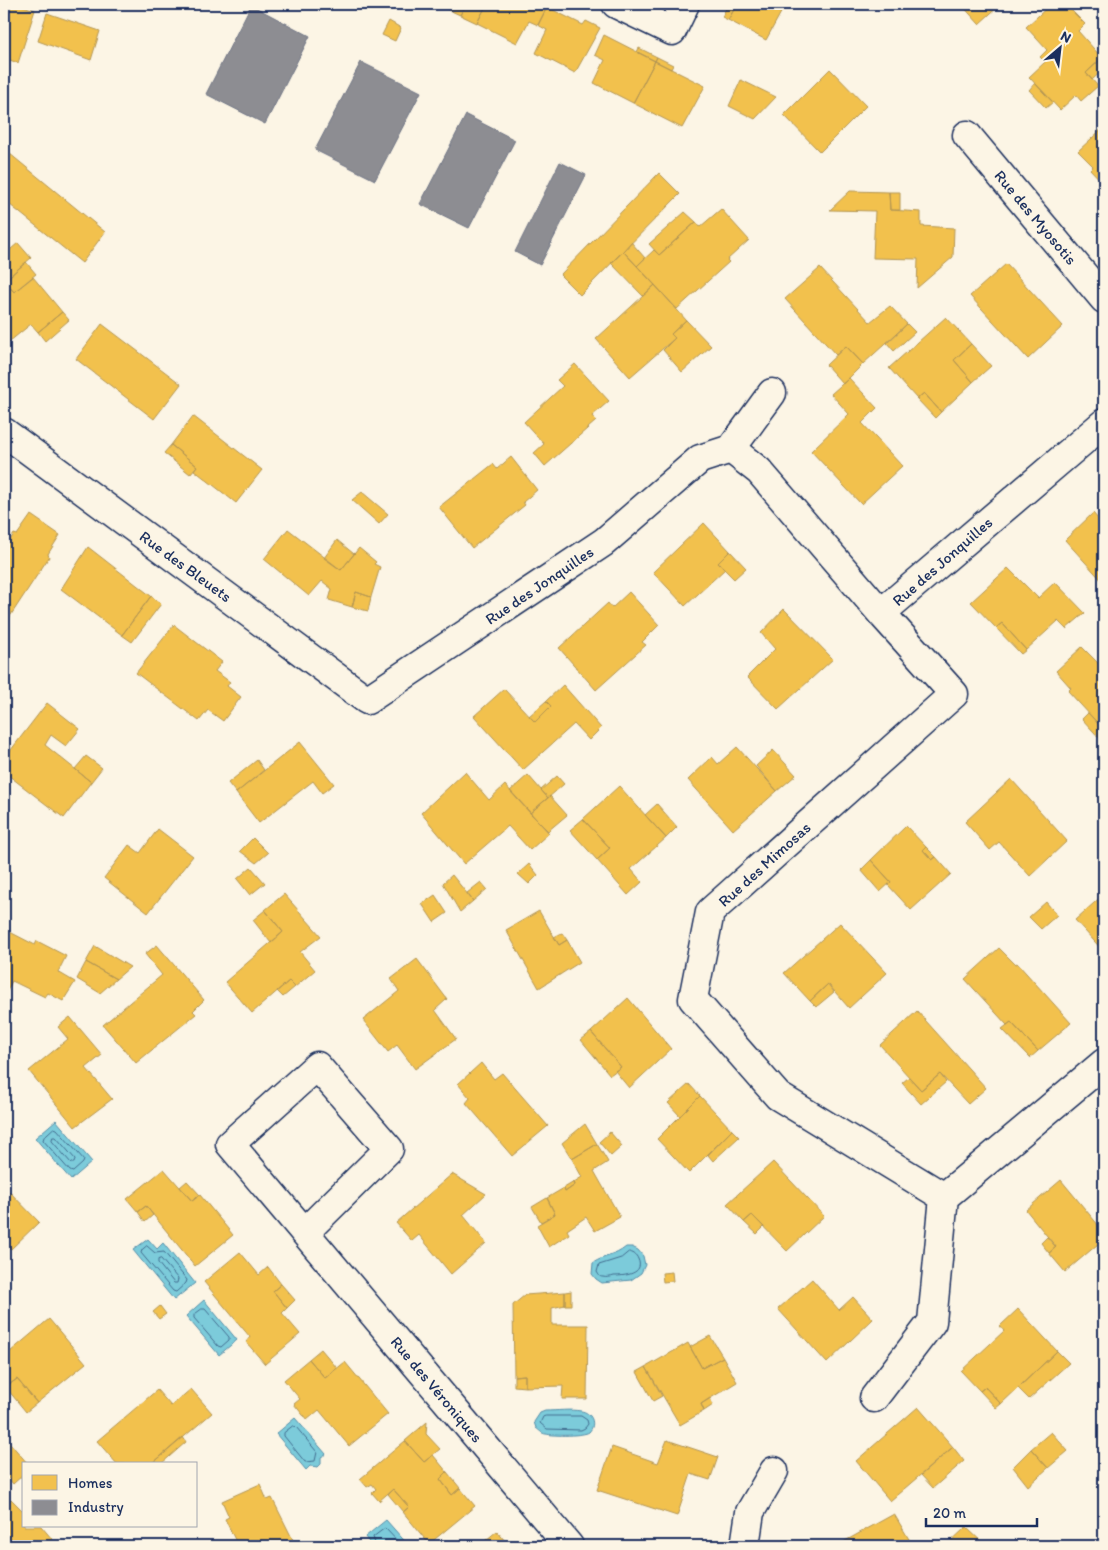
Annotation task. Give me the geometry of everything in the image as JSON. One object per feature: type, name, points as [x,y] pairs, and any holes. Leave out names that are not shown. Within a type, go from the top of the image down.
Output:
[{"type":"street","points":[[616,4],[672,31],[685,4]]},
{"type":"street","name":"Rue des Myosotis","points":[[967,135],[1104,298]]},
{"type":"street","points":[[731,449],[772,393]]},
{"type":"street","name":"Rue des Jonquilles","points":[[367,700],[604,542],[700,459],[731,449],[758,471],[882,613],[1104,422]]},
{"type":"street","name":"Rue des Bleuets","points":[[4,432],[367,700]]},
{"type":"street","name":"Rue des Mimosas","points":[[882,613],[954,694],[710,912],[693,999],[778,1096],[944,1197]]},
{"type":"street","points":[[874,1398],[932,1322],[944,1197],[1104,1063]]},
{"type":"street","name":"Rue des Véroniques","points":[[305,1232],[389,1149],[317,1066],[230,1144],[569,1546]]},
{"type":"street","points":[[745,1546],[750,1512],[774,1471]]},
{"type":"water","points":[[56,1120],[92,1162],[71,1180],[35,1138]]},
{"type":"water","points":[[148,1239],[157,1249],[163,1243],[195,1283],[174,1300],[133,1250]]},
{"type":"water","points":[[626,1247],[638,1250],[643,1256],[645,1265],[641,1273],[631,1280],[602,1283],[596,1279],[592,1274],[593,1263]]},
{"type":"water","points":[[204,1300],[237,1340],[219,1355],[186,1316]]},
{"type":"water","points":[[572,1410],[585,1412],[592,1419],[593,1425],[589,1432],[581,1434],[545,1434],[536,1428],[534,1422],[540,1413],[545,1411]]},
{"type":"water","points":[[295,1418],[326,1454],[321,1457],[321,1464],[318,1467],[310,1466],[306,1470],[276,1434]]},
{"type":"water","points":[[386,1520],[409,1546],[372,1546],[365,1537]]},
{"type":"building: Homes","points":[[4,4],[17,4],[35,10],[18,63],[4,58]]},
{"type":"building: Homes","points":[[436,4],[466,4],[460,15]]},
{"type":"building: Homes","points":[[466,4],[487,4],[477,23],[460,15]]},
{"type":"building: Homes","points":[[487,4],[542,4],[547,7],[538,25],[529,21],[517,43],[477,23]]},
{"type":"building: Homes","points":[[728,4],[736,6],[728,20],[722,17]]},
{"type":"building: Homes","points":[[731,4],[777,4],[784,7],[766,40],[728,20],[736,6]]},
{"type":"building: Homes","points":[[961,4],[1001,4],[979,24]]},
{"type":"building: Homes","points":[[1051,4],[1065,4],[1085,24],[1078,31],[1102,58],[1086,73],[1098,86],[1081,101],[1076,95],[1060,110],[1029,77],[1045,62],[1040,57],[1047,50],[1026,27]]},
{"type":"building: Homes","points":[[547,7],[583,25],[586,21],[600,28],[575,73],[536,53],[547,30],[538,25]]},
{"type":"building: Homes","points":[[47,13],[100,31],[91,60],[38,41]]},
{"type":"building: Homes","points":[[389,21],[401,28],[395,41],[382,35]]},
{"type":"building: Homes","points":[[604,35],[655,61],[633,103],[594,83],[605,60],[595,55]]},
{"type":"building: Homes","points":[[639,48],[657,57],[655,61],[637,52]]},
{"type":"building: Homes","points":[[657,57],[673,65],[671,69],[655,61]]},
{"type":"building: Homes","points":[[1102,58],[1104,60],[1104,69],[1092,80],[1086,73]]},
{"type":"building: Homes","points":[[655,61],[705,86],[682,128],[633,103]]},
{"type":"building: Homes","points":[[830,69],[866,106],[820,152],[784,115]]},
{"type":"building: Homes","points":[[741,80],[776,97],[755,119],[729,106]]},
{"type":"building: Homes","points":[[1035,83],[1053,102],[1046,108],[1029,90]]},
{"type":"building: Homes","points":[[1104,127],[1104,184],[1090,169],[1093,166],[1078,151]]},
{"type":"building: Homes","points":[[4,149],[105,232],[82,263],[4,200]]},
{"type":"building: Homes","points":[[659,173],[680,194],[580,295],[560,275]]},
{"type":"building: Homes","points":[[850,191],[889,192],[890,210],[921,212],[921,226],[954,228],[953,257],[917,288],[918,259],[873,258],[875,211],[830,210]]},
{"type":"building: Homes","points":[[889,192],[900,192],[900,210],[890,210]]},
{"type":"building: Homes","points":[[721,209],[749,240],[727,260],[729,262],[677,309],[637,266],[654,250],[659,255],[696,222],[700,227]]},
{"type":"building: Homes","points":[[685,212],[696,222],[659,255],[649,244]]},
{"type":"building: Homes","points":[[631,242],[645,258],[637,266],[623,251]]},
{"type":"building: Homes","points":[[18,243],[31,258],[4,281],[4,255]]},
{"type":"building: Homes","points":[[623,251],[655,285],[643,296],[611,263]]},
{"type":"building: Homes","points":[[26,262],[36,274],[14,292],[4,281]]},
{"type":"building: Homes","points":[[1006,264],[1063,326],[1028,359],[970,296]]},
{"type":"building: Homes","points":[[820,268],[870,322],[890,306],[907,324],[863,364],[846,346],[836,355],[785,299]]},
{"type":"building: Homes","points":[[33,277],[62,312],[38,332],[31,324],[4,346],[4,280],[14,292]]},
{"type":"building: Homes","points":[[655,285],[686,320],[671,334],[675,338],[630,377],[596,339]]},
{"type":"building: Homes","points":[[62,312],[69,320],[45,341],[38,332]]},
{"type":"building: Homes","points":[[946,317],[971,344],[954,360],[973,382],[941,412],[924,393],[917,399],[889,368]]},
{"type":"building: Homes","points":[[686,320],[711,346],[682,372],[663,350],[675,338],[671,334]]},
{"type":"building: Homes","points":[[102,324],[181,384],[154,419],[76,359]]},
{"type":"building: Homes","points":[[907,324],[915,332],[894,351],[887,343]]},
{"type":"building: Homes","points":[[971,344],[991,366],[973,382],[954,360]]},
{"type":"building: Homes","points":[[846,346],[863,364],[843,384],[826,365]]},
{"type":"building: Homes","points":[[575,364],[609,401],[592,416],[596,421],[545,466],[534,453],[544,444],[524,422],[563,386],[557,380]]},
{"type":"building: Homes","points":[[849,378],[877,408],[862,423],[902,466],[861,504],[811,451],[849,414],[831,394]]},
{"type":"building: Homes","points":[[924,393],[941,412],[935,418],[917,399]]},
{"type":"building: Homes","points":[[193,416],[262,470],[236,503],[194,470],[197,466],[171,445]]},
{"type":"building: Homes","points":[[171,445],[197,466],[190,474],[164,453]]},
{"type":"building: Homes","points":[[511,457],[537,490],[523,502],[525,505],[472,548],[439,507],[493,464],[497,469]]},
{"type":"building: Homes","points":[[362,492],[388,514],[379,524],[352,500]]},
{"type":"building: Homes","points":[[1093,513],[1104,526],[1104,583],[1065,540]]},
{"type":"building: Homes","points":[[31,515],[60,535],[48,554],[49,557],[7,621],[4,619],[4,549]]},
{"type":"building: Homes","points":[[704,523],[730,551],[718,563],[725,569],[685,606],[653,572]]},
{"type":"building: Homes","points":[[288,529],[341,570],[359,548],[376,562],[374,564],[380,567],[371,597],[356,592],[352,607],[329,600],[332,589],[322,581],[309,596],[264,559]]},
{"type":"building: Homes","points":[[337,540],[354,554],[341,570],[324,558]]},
{"type":"building: Homes","points":[[88,547],[151,596],[122,635],[61,589]]},
{"type":"building: Homes","points":[[730,551],[746,568],[734,579],[718,563]]},
{"type":"building: Homes","points":[[1008,568],[1038,598],[1055,582],[1085,613],[1066,629],[1058,621],[1026,650],[1002,623],[996,628],[971,602]]},
{"type":"building: Homes","points":[[356,592],[371,597],[368,611],[352,607]]},
{"type":"building: Homes","points":[[629,592],[659,625],[642,642],[646,645],[596,690],[559,648],[608,603],[612,608]]},
{"type":"building: Homes","points":[[151,596],[161,604],[132,642],[122,635]]},
{"type":"building: Homes","points":[[784,609],[833,659],[778,709],[747,677],[775,649],[761,633]]},
{"type":"building: Homes","points":[[1002,623],[1026,650],[1021,654],[996,628]]},
{"type":"building: Homes","points":[[174,625],[222,662],[215,671],[230,682],[227,686],[241,697],[223,721],[208,710],[199,721],[136,673]]},
{"type":"building: Homes","points":[[1082,647],[1099,664],[1104,662],[1104,730],[1068,691],[1071,688],[1056,671]]},
{"type":"building: Homes","points":[[563,685],[601,728],[589,740],[574,724],[523,770],[474,716],[504,689],[535,722],[551,706],[546,701]]},
{"type":"building: Homes","points":[[546,701],[551,706],[535,722],[529,716]]},
{"type":"building: Homes","points":[[47,703],[80,729],[66,746],[51,735],[45,745],[91,782],[64,818],[4,772],[4,759]]},
{"type":"building: Homes","points":[[1088,713],[1104,730],[1104,743],[1082,719]]},
{"type":"building: Homes","points":[[300,742],[334,784],[322,793],[313,781],[259,823],[236,793]]},
{"type":"building: Homes","points":[[737,747],[777,791],[733,830],[688,780],[712,757],[718,764]]},
{"type":"building: Homes","points":[[773,750],[796,775],[777,791],[756,766]]},
{"type":"building: Homes","points":[[86,756],[102,768],[91,782],[75,769]]},
{"type":"building: Homes","points":[[257,760],[264,770],[236,793],[228,783]]},
{"type":"building: Homes","points":[[465,772],[489,800],[505,785],[549,833],[530,850],[508,826],[464,864],[421,813]]},
{"type":"building: Homes","points":[[528,775],[548,798],[530,813],[510,791]]},
{"type":"building: Homes","points":[[557,776],[564,784],[548,798],[541,790]]},
{"type":"building: Homes","points":[[1011,779],[1067,841],[1030,876],[999,842],[990,850],[965,822]]},
{"type":"building: Homes","points":[[619,786],[666,838],[631,869],[642,882],[628,895],[597,860],[610,848],[583,819]]},
{"type":"building: Homes","points":[[550,796],[567,815],[548,831],[530,813]]},
{"type":"building: Homes","points":[[657,804],[677,827],[666,838],[645,815]]},
{"type":"building: Homes","points":[[583,819],[610,848],[597,860],[570,830]]},
{"type":"building: Homes","points":[[906,826],[926,847],[923,850],[932,860],[936,857],[951,874],[911,910],[888,885],[891,882],[871,860]]},
{"type":"building: Homes","points":[[158,829],[193,856],[148,913],[104,878],[129,845],[140,853]]},
{"type":"building: Homes","points":[[253,838],[268,853],[256,863],[240,851]]},
{"type":"building: Homes","points":[[926,847],[936,857],[932,860],[923,850]]},
{"type":"building: Homes","points":[[871,860],[891,882],[880,892],[861,870]]},
{"type":"building: Homes","points":[[529,864],[538,875],[529,884],[518,874]]},
{"type":"building: Homes","points":[[251,867],[265,883],[250,895],[237,879]]},
{"type":"building: Homes","points":[[452,875],[473,901],[460,912],[443,883]]},
{"type":"building: Homes","points":[[481,882],[487,889],[473,901],[467,893]]},
{"type":"building: Homes","points":[[284,894],[321,936],[300,952],[315,970],[295,987],[289,981],[252,1013],[225,982],[283,932],[265,910]]},
{"type":"building: Homes","points":[[1104,894],[1104,952],[1075,920]]},
{"type":"building: Homes","points":[[435,895],[447,913],[434,922],[422,904]]},
{"type":"building: Homes","points":[[1046,902],[1057,915],[1041,929],[1029,917]]},
{"type":"building: Homes","points":[[265,910],[283,932],[271,943],[253,920]]},
{"type":"building: Homes","points":[[539,911],[559,945],[567,940],[580,962],[539,988],[506,930]]},
{"type":"building: Homes","points":[[840,923],[887,973],[849,1008],[828,984],[810,1001],[784,973]]},
{"type":"building: Homes","points":[[6,930],[35,945],[37,941],[66,956],[58,972],[75,982],[63,1001],[48,993],[45,997],[12,981],[6,993],[4,991],[4,935]]},
{"type":"building: Homes","points":[[562,933],[567,940],[559,945],[554,937]]},
{"type":"building: Homes","points":[[157,945],[204,1000],[193,1011],[196,1014],[136,1063],[103,1025],[162,975],[145,954]]},
{"type":"building: Homes","points":[[95,946],[130,967],[116,979],[86,962]]},
{"type":"building: Homes","points":[[999,948],[1015,964],[1017,963],[1071,1023],[1038,1051],[1011,1022],[1007,1025],[965,979]]},
{"type":"building: Homes","points":[[417,959],[447,999],[435,1010],[456,1039],[415,1069],[397,1045],[388,1052],[363,1020],[399,991],[391,979]]},
{"type":"building: Homes","points":[[86,962],[116,979],[100,993],[77,979]]},
{"type":"building: Homes","points":[[289,981],[295,987],[283,997],[277,991]]},
{"type":"building: Homes","points":[[828,984],[834,992],[816,1007],[810,1001]]},
{"type":"building: Homes","points":[[628,998],[671,1049],[629,1088],[615,1071],[621,1067],[591,1032]]},
{"type":"building: Homes","points":[[917,1011],[986,1088],[968,1104],[940,1074],[921,1090],[880,1045]]},
{"type":"building: Homes","points":[[70,1017],[102,1055],[86,1068],[112,1099],[75,1127],[29,1071],[68,1039],[58,1027]]},
{"type":"building: Homes","points":[[1011,1022],[1038,1051],[1030,1058],[1002,1029]]},
{"type":"building: Homes","points":[[591,1032],[621,1067],[610,1075],[581,1040]]},
{"type":"building: Homes","points":[[481,1063],[494,1079],[502,1073],[548,1126],[512,1156],[466,1103],[470,1098],[458,1084]]},
{"type":"building: Homes","points":[[940,1074],[946,1082],[921,1104],[902,1083],[909,1077],[921,1090]]},
{"type":"building: Homes","points":[[689,1084],[700,1096],[680,1116],[668,1103]]},
{"type":"building: Homes","points":[[700,1096],[732,1130],[689,1173],[657,1139]]},
{"type":"building: Homes","points":[[585,1124],[597,1144],[572,1159],[562,1143]]},
{"type":"building: Homes","points":[[732,1130],[739,1137],[713,1161],[708,1155]]},
{"type":"building: Homes","points":[[610,1132],[622,1146],[611,1156],[599,1142]]},
{"type":"building: Homes","points":[[597,1144],[608,1162],[594,1171],[620,1217],[595,1231],[586,1217],[567,1230],[569,1234],[549,1247],[537,1225],[555,1214],[547,1198],[564,1188],[565,1192],[575,1185],[574,1182],[582,1177],[572,1159]]},
{"type":"building: Homes","points":[[773,1162],[824,1216],[787,1251],[752,1215],[744,1222],[727,1204]]},
{"type":"building: Homes","points":[[164,1169],[192,1201],[200,1195],[233,1235],[195,1266],[146,1206],[138,1212],[127,1199]]},
{"type":"building: Homes","points":[[452,1174],[486,1194],[463,1215],[486,1243],[451,1274],[419,1235],[412,1241],[396,1223]]},
{"type":"building: Homes","points":[[1061,1180],[1104,1232],[1104,1239],[1065,1272],[1049,1253],[1056,1247],[1026,1210]]},
{"type":"building: Homes","points":[[187,1181],[200,1195],[192,1201],[180,1187]]},
{"type":"building: Homes","points":[[574,1182],[575,1185],[565,1192],[564,1188]]},
{"type":"building: Homes","points":[[4,1186],[39,1222],[10,1250],[4,1244]]},
{"type":"building: Homes","points":[[547,1198],[555,1214],[541,1222],[532,1207]]},
{"type":"building: Homes","points":[[146,1206],[153,1215],[145,1222],[138,1212]]},
{"type":"building: Homes","points":[[752,1215],[764,1227],[757,1234],[744,1222]]},
{"type":"building: Homes","points":[[1047,1237],[1056,1247],[1049,1253],[1041,1243]]},
{"type":"building: Homes","points":[[240,1252],[259,1275],[268,1267],[281,1284],[273,1291],[287,1308],[282,1313],[300,1334],[265,1364],[246,1342],[250,1337],[204,1282]]},
{"type":"building: Homes","points":[[672,1272],[673,1281],[663,1282],[662,1273]]},
{"type":"building: Homes","points":[[812,1279],[839,1310],[853,1297],[873,1319],[827,1363],[778,1309]]},
{"type":"building: Homes","points":[[281,1284],[295,1300],[287,1308],[273,1291]]},
{"type":"building: Homes","points":[[571,1291],[571,1305],[565,1305],[565,1292]]},
{"type":"building: Homes","points":[[565,1292],[565,1305],[552,1308],[552,1325],[588,1325],[587,1399],[562,1399],[563,1386],[525,1387],[525,1375],[514,1376],[513,1305],[525,1295]]},
{"type":"building: Homes","points":[[160,1306],[166,1314],[159,1319],[153,1312]]},
{"type":"building: Homes","points":[[1018,1309],[1057,1351],[1001,1404],[985,1387],[980,1391],[961,1371],[1004,1331],[1000,1326]]},
{"type":"building: Homes","points":[[49,1319],[86,1363],[37,1403],[17,1379],[10,1384],[4,1377],[4,1357]]},
{"type":"building: Homes","points":[[710,1336],[723,1357],[702,1368],[690,1347]]},
{"type":"building: Homes","points":[[688,1343],[702,1368],[723,1357],[737,1382],[701,1404],[704,1411],[680,1425],[646,1367]]},
{"type":"building: Homes","points":[[321,1349],[337,1368],[325,1378],[309,1359]]},
{"type":"building: Homes","points":[[1057,1351],[1069,1363],[1029,1399],[1018,1388]]},
{"type":"building: Homes","points":[[309,1359],[325,1378],[345,1362],[388,1414],[349,1446],[319,1410],[307,1420],[294,1404],[300,1399],[284,1380]]},
{"type":"building: Homes","points":[[646,1367],[662,1396],[653,1401],[637,1372]]},
{"type":"building: Homes","points":[[525,1375],[525,1387],[514,1386],[514,1376]]},
{"type":"building: Homes","points":[[4,1377],[10,1384],[17,1379],[37,1403],[26,1412],[4,1385]]},
{"type":"building: Homes","points":[[985,1387],[1001,1404],[996,1408],[980,1391]]},
{"type":"building: Homes","points":[[191,1389],[212,1413],[154,1462],[115,1462],[97,1441],[157,1390],[171,1406]]},
{"type":"building: Homes","points":[[710,1398],[713,1405],[704,1411],[701,1404]]},
{"type":"building: Homes","points":[[918,1407],[953,1447],[890,1501],[856,1461]]},
{"type":"building: Homes","points":[[427,1422],[426,1434],[440,1449],[424,1462],[405,1441]]},
{"type":"building: Homes","points":[[1051,1432],[1068,1451],[1048,1468],[1031,1449]]},
{"type":"building: Homes","points":[[4,1436],[26,1462],[22,1462],[22,1476],[13,1484],[4,1473]]},
{"type":"building: Homes","points":[[183,1437],[186,1442],[163,1462],[154,1462]]},
{"type":"building: Homes","points":[[667,1440],[718,1457],[710,1480],[691,1474],[677,1516],[597,1490],[612,1447],[658,1463]]},
{"type":"building: Homes","points":[[405,1441],[424,1462],[433,1455],[447,1472],[440,1479],[452,1495],[460,1488],[475,1506],[429,1544],[403,1512],[409,1507],[393,1489],[379,1501],[372,1493],[376,1489],[372,1484],[367,1487],[360,1479]]},
{"type":"building: Homes","points":[[953,1447],[964,1461],[933,1488],[921,1475]]},
{"type":"building: Homes","points":[[1031,1449],[1048,1468],[1028,1486],[1013,1467]]},
{"type":"building: Homes","points":[[447,1472],[460,1488],[452,1495],[440,1479]]},
{"type":"building: Homes","points":[[260,1484],[267,1500],[272,1498],[296,1546],[238,1546],[225,1519],[229,1517],[222,1501]]},
{"type":"building: Homes","points":[[393,1489],[409,1507],[403,1512],[388,1494]]},
{"type":"building: Homes","points":[[11,1499],[22,1510],[22,1528],[43,1528],[58,1546],[4,1546],[4,1506]]},
{"type":"building: Homes","points":[[894,1514],[913,1546],[836,1546]]},
{"type":"building: Homes","points":[[966,1527],[986,1546],[946,1546]]},
{"type":"building: Homes","points":[[497,1531],[509,1546],[480,1545]]},
{"type":"building: Industry","points":[[251,5],[310,36],[265,124],[206,94]]},
{"type":"building: Industry","points":[[361,62],[421,92],[375,180],[315,150]]},
{"type":"building: Industry","points":[[466,115],[515,140],[469,228],[420,204]]},
{"type":"building: Industry","points":[[560,162],[586,175],[540,265],[515,252]]}]
